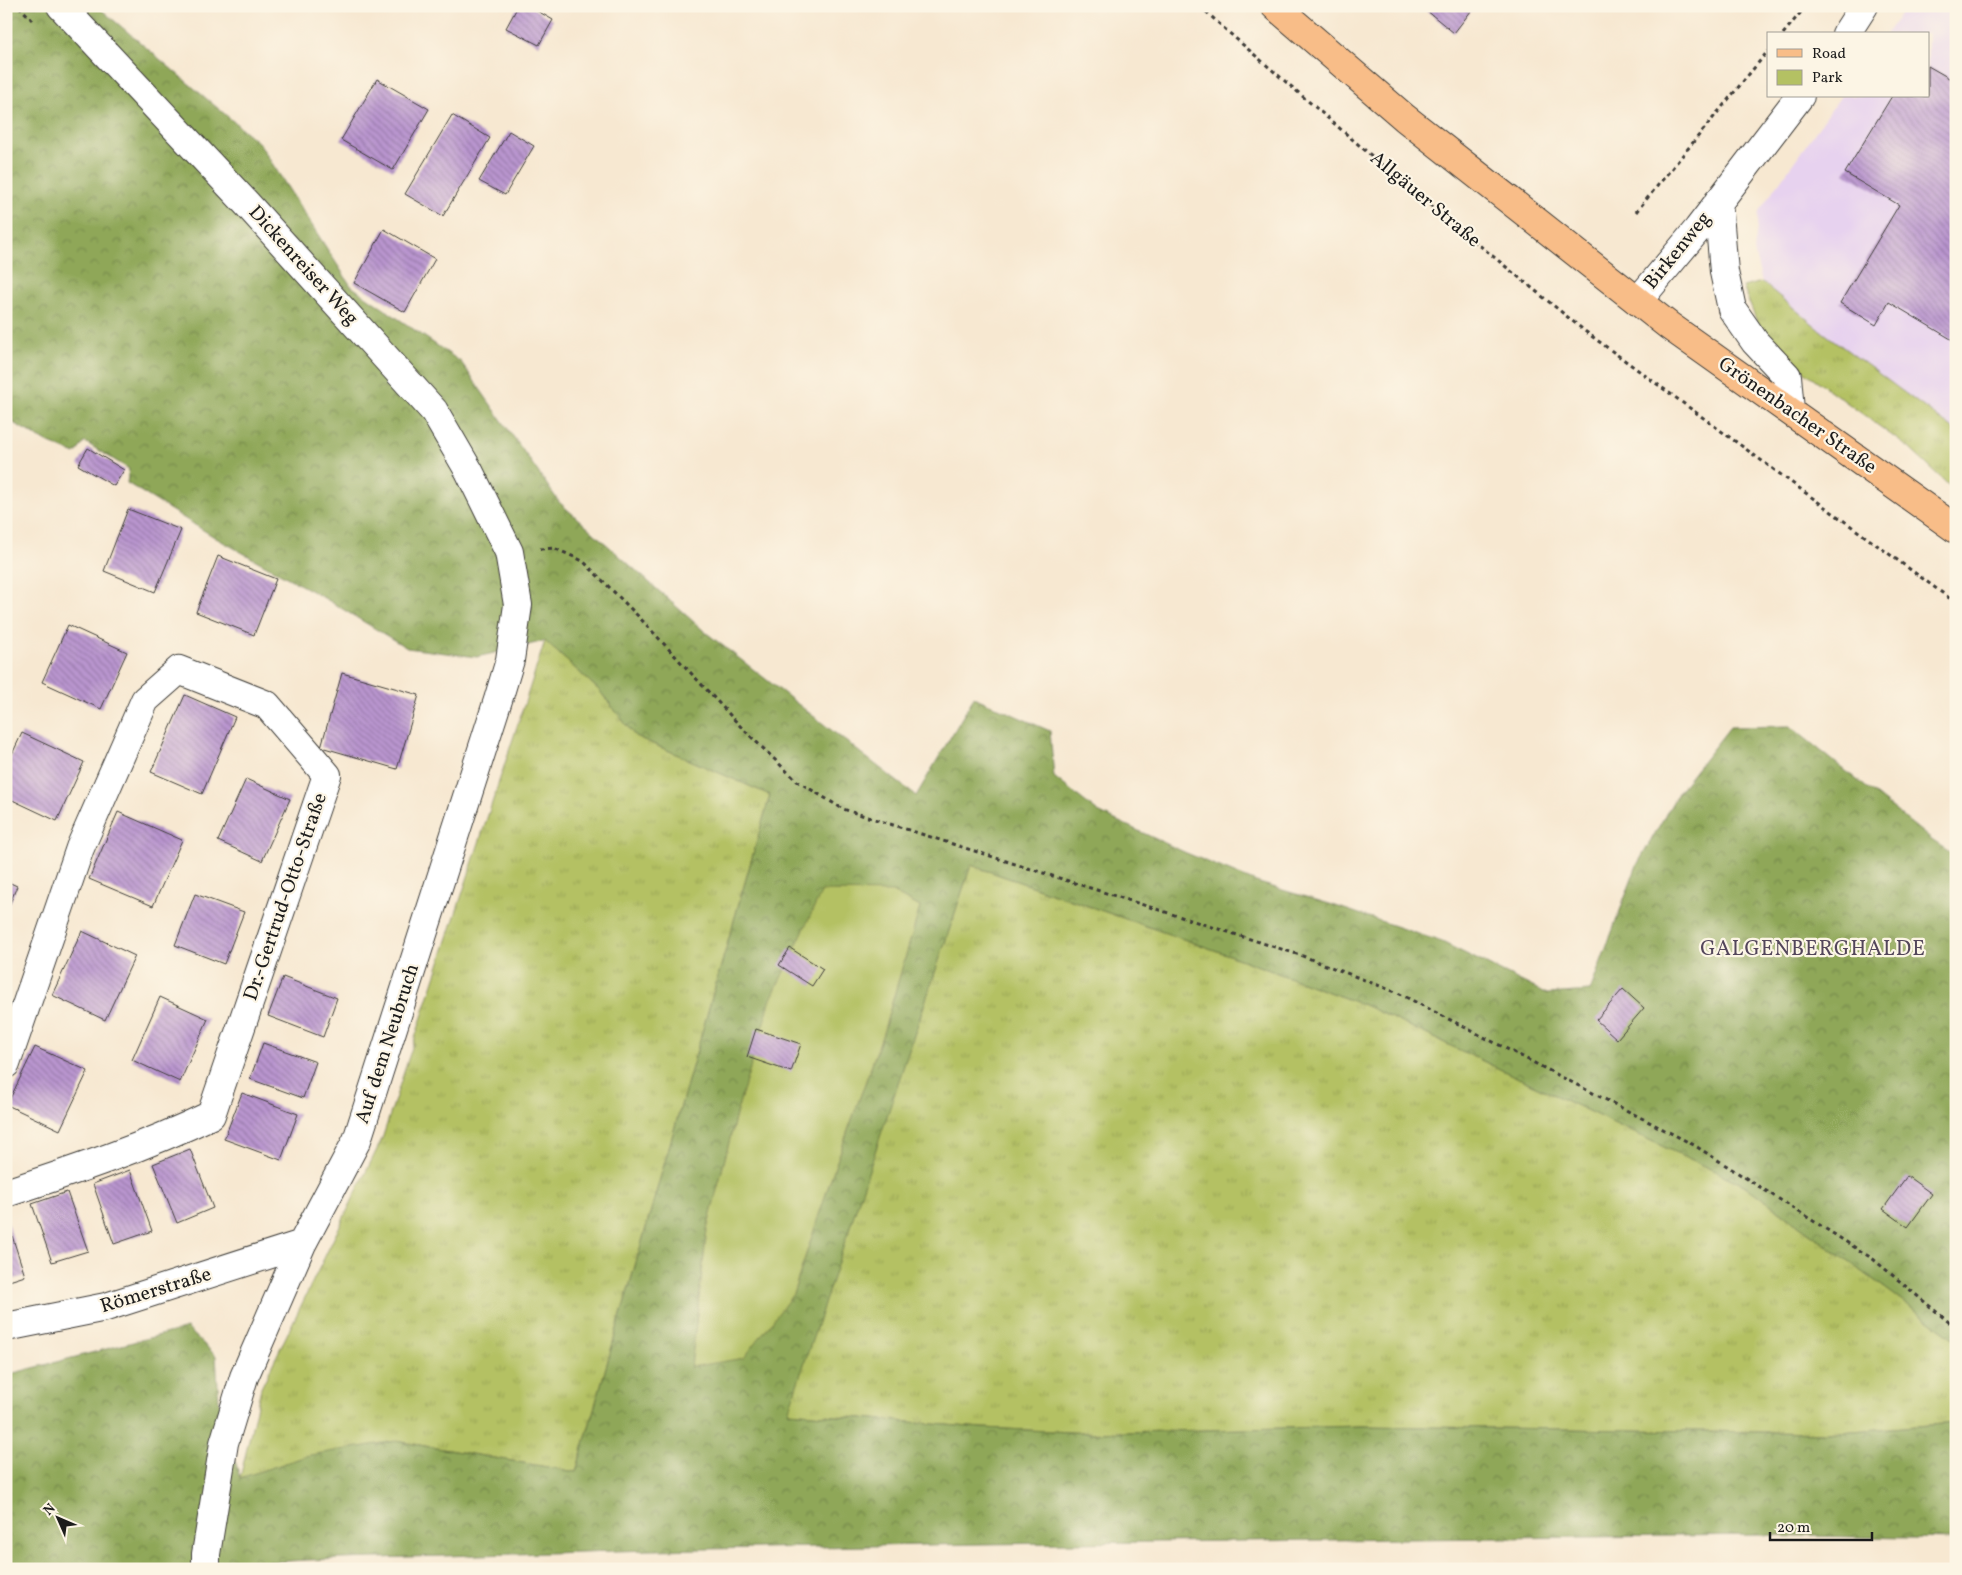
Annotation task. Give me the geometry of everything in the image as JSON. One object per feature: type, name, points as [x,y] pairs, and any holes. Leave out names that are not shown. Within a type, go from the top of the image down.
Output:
[{"type":"main road","points":[[1275,6],[1405,118],[1638,301]]},
{"type":"main road","name":"Grönenbacher Straße","points":[[1638,301],[1668,325],[1956,530]]},
{"type":"street","name":"Dickenreiser Weg","points":[[62,6],[240,197],[434,411],[469,471],[508,552]]},
{"type":"street","points":[[1847,32],[1864,6]]},
{"type":"street","name":"Birkenweg","points":[[1638,301],[1798,98]]},
{"type":"street","name":"Birkenweg","points":[[1718,202],[1724,272],[1732,309],[1755,342],[1787,376],[1790,410]]},
{"type":"street","name":"Auf dem Neubruch","points":[[206,1569],[206,1554],[224,1443],[244,1377],[302,1244],[357,1140],[510,660],[518,605],[508,552]]},
{"type":"street","name":"Dr.-Gertrud-Otto-Straße","points":[[6,1064],[80,848],[146,700],[179,670],[267,705],[327,775],[211,1115],[163,1138],[6,1193]]},
{"type":"street","name":"Römerstraße","points":[[6,1327],[106,1307],[302,1244]]},
{"type":"path","name":"Allgäuer Straße","points":[[1200,6],[1403,183],[1586,332],[1956,603]]},
{"type":"path","points":[[1785,32],[1806,6]]},
{"type":"path","points":[[1636,212],[1767,52]]},
{"type":"path","points":[[508,552],[554,548],[583,561],[639,617],[742,728],[797,781],[843,809],[1300,955],[1398,993],[1694,1145],[1873,1259],[1956,1328]]},
{"type":"shaded area","points":[[1906,6],[1956,6],[1956,431],[1824,333],[1762,282],[1754,251],[1759,211],[1840,98],[1930,98],[1930,32],[1887,32]]},
{"type":"green space","points":[[6,6],[97,6],[259,143],[351,286],[461,362],[559,502],[704,631],[916,796],[974,697],[1050,731],[1054,777],[1098,812],[1184,852],[1256,882],[1333,905],[1442,942],[1547,994],[1590,991],[1637,865],[1679,791],[1730,727],[1790,726],[1933,841],[1956,856],[1956,1340],[1744,1185],[1369,1007],[1229,955],[971,865],[788,1412],[982,1428],[1092,1433],[1361,1426],[1827,1433],[1956,1423],[1956,1539],[1759,1535],[983,1544],[651,1550],[307,1560],[149,1569],[6,1569],[6,1375],[187,1328],[216,1356],[219,1401],[240,1478],[310,1455],[396,1441],[576,1472],[770,795],[635,736],[599,690],[545,641],[477,657],[407,648],[326,599],[216,538],[127,483],[129,469],[85,442],[75,454],[49,443],[6,419]],"holes":[[[892,892],[920,907],[883,1033],[833,1172],[793,1294],[691,1367],[707,1230],[737,1111]]]},
{"type":"green space","points":[[1762,282],[1824,333],[1956,431],[1956,492],[1909,448],[1805,372],[1776,345],[1757,322],[1743,287]]},
{"type":"green space","points":[[545,641],[599,690],[635,736],[770,795],[576,1472],[396,1441],[240,1478],[261,1388],[382,1139]]},
{"type":"green space","points":[[971,865],[1229,955],[1369,1007],[1744,1185],[1956,1340],[1956,1423],[1827,1433],[1361,1426],[1092,1433],[982,1428],[787,1412]]},
{"type":"green space","points":[[822,891],[892,892],[920,907],[883,1033],[833,1172],[793,1294],[744,1358],[691,1367],[707,1230],[737,1111],[771,999]]},
{"type":"building","points":[[518,6],[529,6],[553,20],[539,45],[506,28]]},
{"type":"building","points":[[1421,6],[1475,6],[1454,33]]},
{"type":"building","points":[[1930,67],[1956,82],[1956,342],[1889,302],[1876,325],[1840,303],[1899,205],[1845,173],[1891,98],[1930,98]]},
{"type":"building","points":[[377,79],[429,109],[393,170],[341,140]]},
{"type":"building","points":[[452,115],[490,138],[443,216],[405,194]]},
{"type":"building","points":[[509,131],[534,146],[505,195],[479,181]]},
{"type":"building","points":[[384,229],[435,259],[405,312],[354,283]]},
{"type":"building","points":[[88,448],[124,470],[114,486],[78,465]]},
{"type":"building","points":[[128,509],[181,530],[155,592],[104,571]]},
{"type":"building","points":[[218,556],[276,579],[254,635],[196,612]]},
{"type":"building","points":[[68,625],[127,652],[101,709],[42,682]]},
{"type":"building","points":[[342,673],[419,695],[397,769],[321,747]]},
{"type":"building","points":[[185,695],[235,717],[202,794],[151,772]]},
{"type":"building","points":[[22,733],[84,762],[57,821],[6,797],[6,767]]},
{"type":"building","points":[[246,779],[290,799],[262,861],[218,841]]},
{"type":"building","points":[[118,812],[182,840],[153,906],[89,879]]},
{"type":"building","points":[[6,881],[17,886],[6,913]]},
{"type":"building","points":[[195,894],[244,912],[224,964],[175,945]]},
{"type":"building","points":[[82,931],[135,956],[105,1020],[52,995]]},
{"type":"building","points":[[790,948],[823,969],[812,986],[779,965]]},
{"type":"building","points":[[283,977],[337,998],[323,1037],[268,1016]]},
{"type":"building","points":[[1623,989],[1644,1008],[1617,1039],[1596,1020]]},
{"type":"building","points":[[160,997],[208,1019],[180,1082],[132,1060]]},
{"type":"building","points":[[756,1029],[801,1044],[791,1072],[747,1057]]},
{"type":"building","points":[[263,1043],[316,1062],[303,1098],[250,1079]]},
{"type":"building","points":[[35,1047],[88,1071],[60,1130],[7,1105]]},
{"type":"building","points":[[242,1093],[298,1114],[281,1160],[224,1139]]},
{"type":"building","points":[[190,1149],[213,1208],[177,1223],[153,1164]]},
{"type":"building","points":[[130,1170],[152,1231],[114,1244],[93,1184]]},
{"type":"building","points":[[1907,1176],[1932,1194],[1908,1227],[1883,1209]]},
{"type":"building","points":[[67,1192],[88,1251],[52,1262],[32,1204]]},
{"type":"building","points":[[6,1217],[25,1276],[6,1282]]},
{"type":"district","name":"GALGENBERGHALDE","points":[[1813,949]]}]
